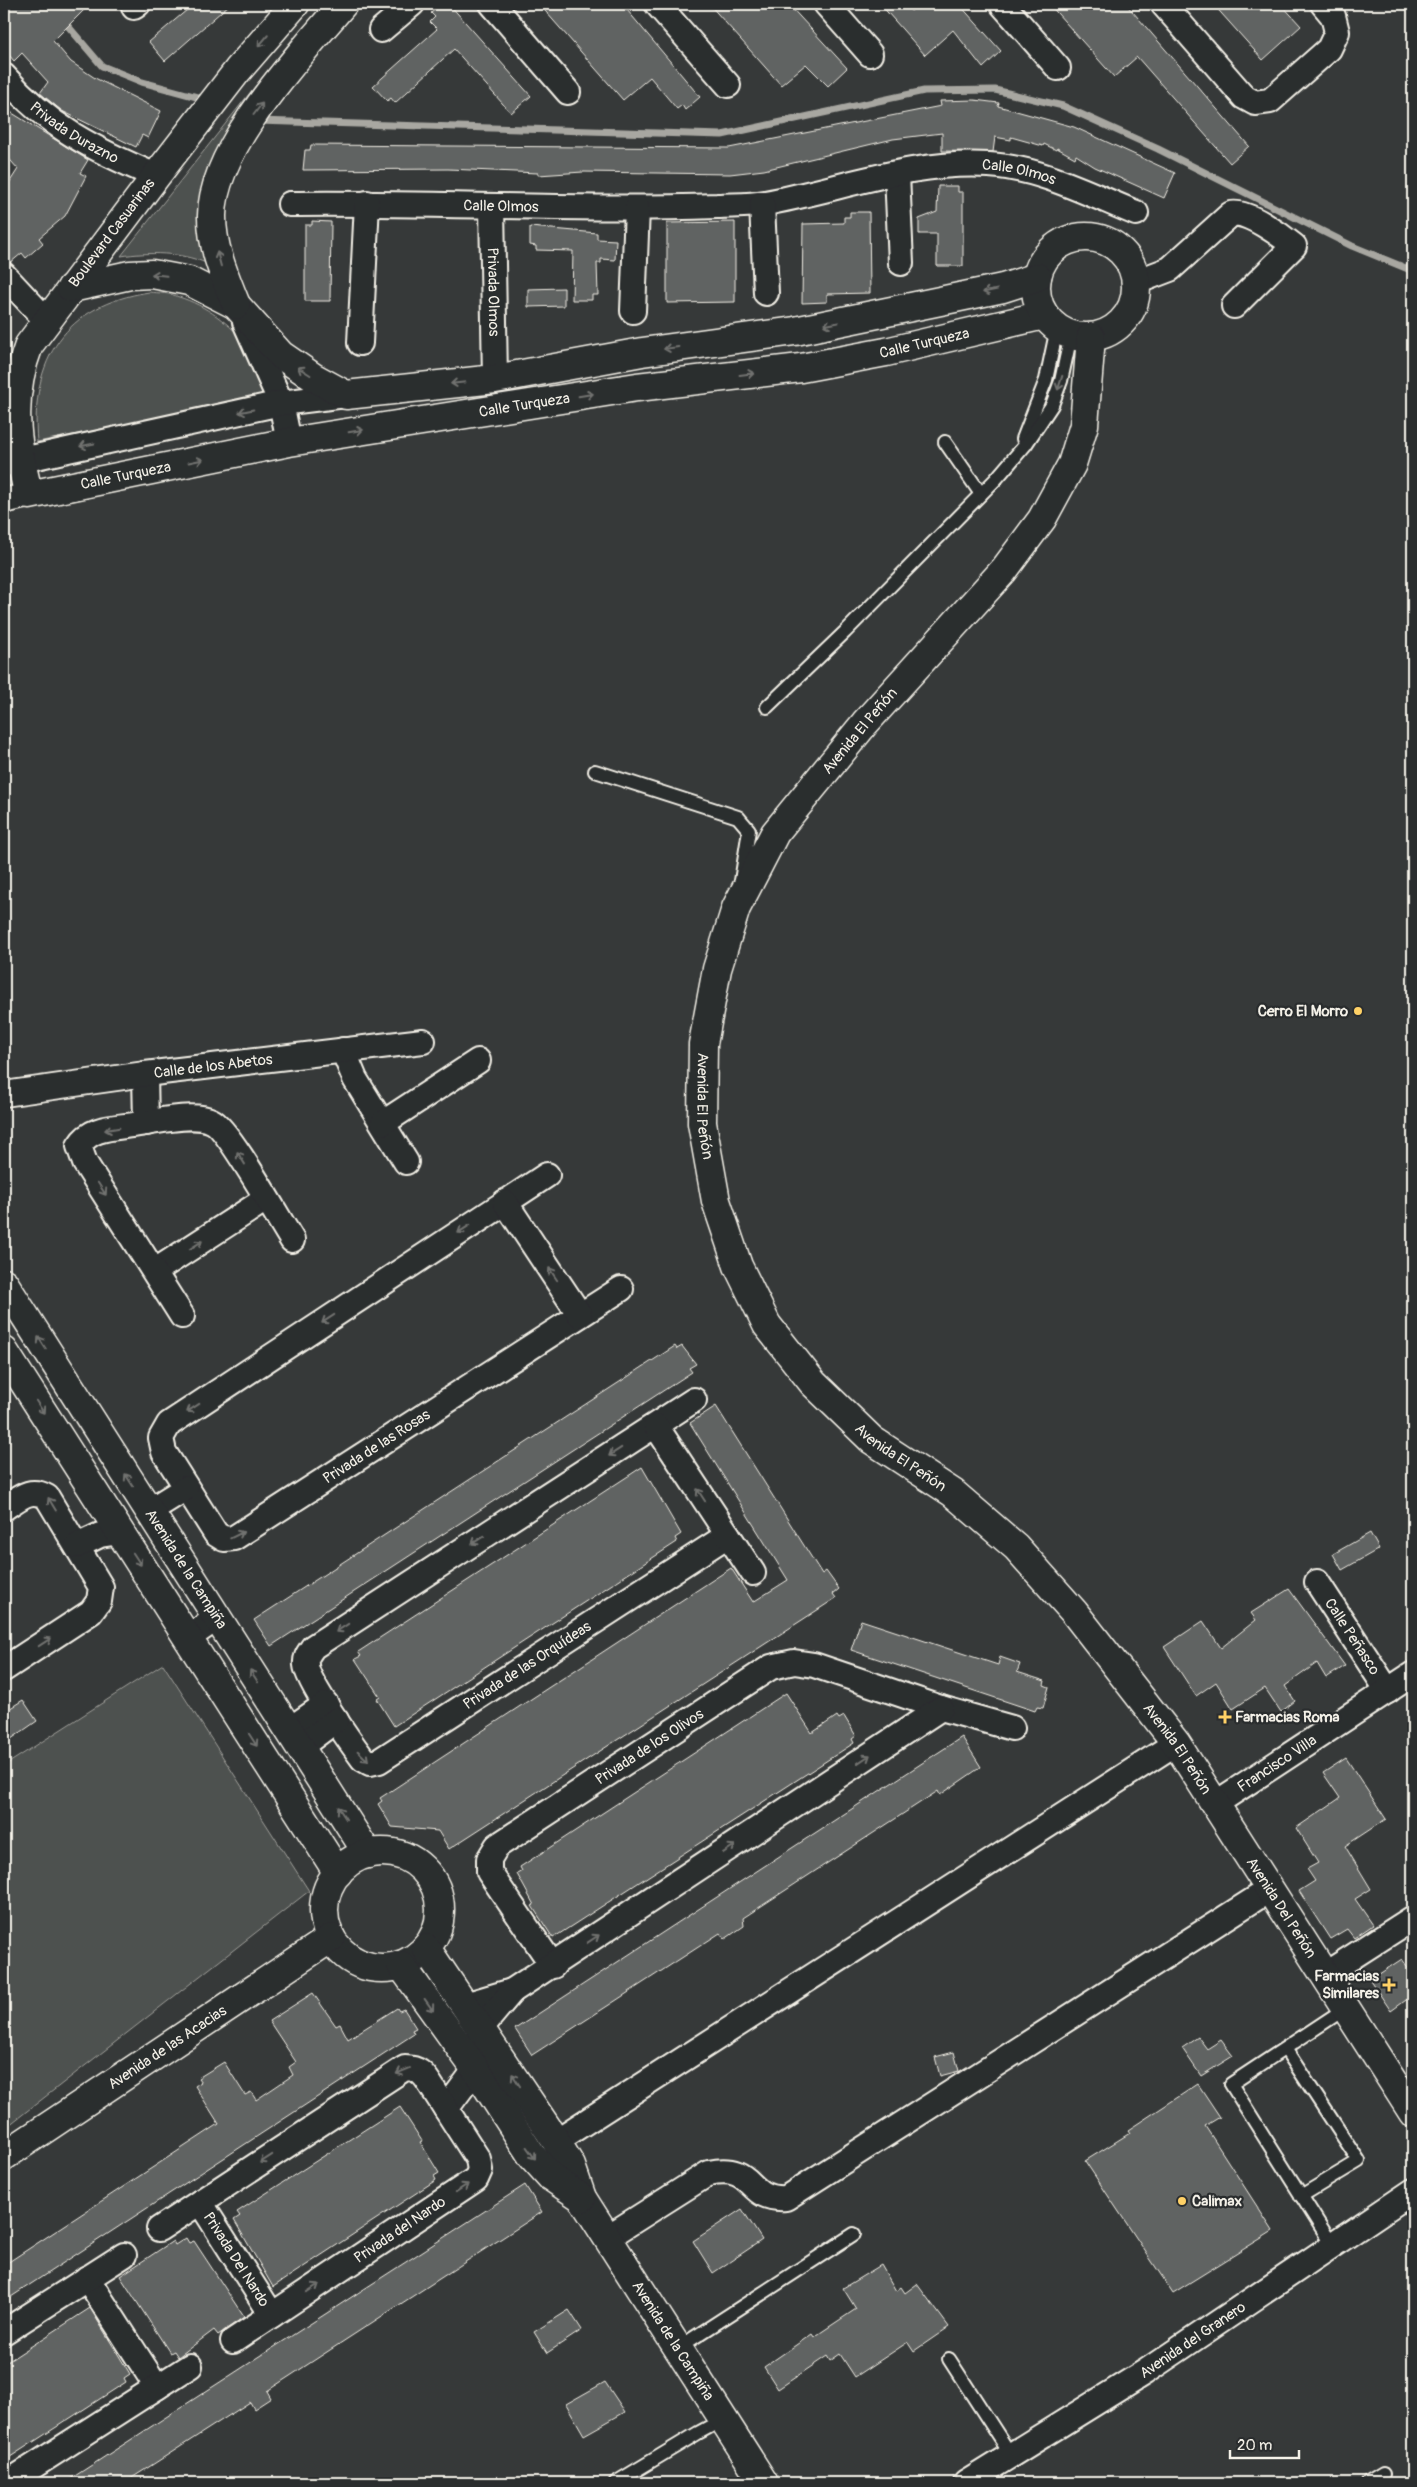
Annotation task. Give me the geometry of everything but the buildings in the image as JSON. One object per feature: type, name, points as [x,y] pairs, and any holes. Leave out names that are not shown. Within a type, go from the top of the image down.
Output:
[{"type":"street","points":[[290,442],[281,403],[264,360],[236,305],[219,262],[212,218],[217,184],[234,144],[250,120],[344,4]]},
{"type":"street","points":[[381,30],[412,4]]},
{"type":"street","points":[[492,4],[568,92]]},
{"type":"street","points":[[658,4],[728,85]]},
{"type":"street","points":[[826,4],[870,54]]},
{"type":"street","points":[[1002,4],[1058,68]]},
{"type":"street","points":[[1163,4],[1244,97],[1255,103],[1270,101],[1329,49],[1337,32],[1333,16],[1323,4]]},
{"type":"street","points":[[292,6],[319,33]]},
{"type":"street","name":"Boulevard Casuarinas","points":[[16,498],[12,462],[15,401],[12,376],[29,344],[156,176],[292,6]]},
{"type":"street","name":"Privada Durazno","points":[[4,76],[20,95],[66,132],[116,159],[156,176]]},
{"type":"street","name":"Calle Olmos","points":[[290,204],[367,203],[637,208],[762,204],[897,174],[952,164],[991,165],[1026,170],[1136,213]]},
{"type":"street","points":[[897,174],[901,263]]},
{"type":"street","points":[[360,343],[367,203]]},
{"type":"street","points":[[762,204],[766,293]]},
{"type":"street","name":"Privada Olmos","points":[[492,206],[495,379]]},
{"type":"street","points":[[633,311],[637,208]]},
{"type":"street","points":[[1136,282],[1170,268],[1231,214],[1240,214],[1278,233],[1294,246],[1234,306]]},
{"type":"street","points":[[1089,237],[1112,244],[1124,254],[1132,267],[1136,282],[1135,298],[1125,319],[1106,333],[1066,329],[1038,300],[1037,277],[1043,262],[1053,250],[1073,239],[1089,237]]},
{"type":"street","points":[[70,288],[116,276],[152,274],[189,281],[236,305],[281,355],[313,377],[346,394]]},
{"type":"street","points":[[4,275],[46,320]]},
{"type":"street","name":"Calle Turqueza","points":[[12,462],[281,403],[346,394],[495,379],[642,352],[795,331],[1003,288],[1037,277]]},
{"type":"street","name":"Calle Turqueza","points":[[16,498],[290,442],[637,387],[801,368],[886,352],[1066,329]]},
{"type":"street","name":"Avenida El Peñón","points":[[1066,329],[1084,425],[1072,464],[1042,519],[1004,570],[865,723],[775,833],[736,908],[717,969],[703,1044],[702,1123],[716,1201],[738,1266],[767,1325],[813,1383],[872,1440],[953,1492],[1016,1547],[1074,1612],[1176,1743],[1215,1804]]},
{"type":"street","name":"Calle de los Abetos","points":[[4,1094],[145,1074],[422,1041]]},
{"type":"street","points":[[343,1050],[355,1079],[406,1162]]},
{"type":"street","points":[[383,1124],[478,1061]]},
{"type":"street","points":[[145,1074],[146,1123]]},
{"type":"street","points":[[182,1316],[80,1153],[79,1146],[84,1138],[94,1132],[146,1123],[193,1118],[212,1121],[227,1135],[292,1240]]},
{"type":"street","name":"Privada de las Rosas","points":[[547,1175],[169,1424],[161,1438],[164,1452],[186,1488],[216,1534],[224,1539],[234,1538],[621,1289]]},
{"type":"street","points":[[155,1271],[266,1199]]},
{"type":"street","points":[[505,1202],[580,1314]]},
{"type":"street","name":"Avenida de la Campiña","points":[[4,1284],[368,1854]]},
{"type":"street","points":[[4,1351],[338,1873]]},
{"type":"street","name":"Privada de las Orquídeas","points":[[694,1400],[313,1647],[306,1656],[306,1667],[331,1712],[363,1759],[370,1762],[380,1761],[728,1535]]},
{"type":"street","points":[[656,1426],[753,1573]]},
{"type":"street","points":[[149,1511],[186,1488]]},
{"type":"street","points":[[4,1508],[27,1494],[37,1492],[47,1497],[101,1587],[100,1601],[91,1612],[4,1669]]},
{"type":"street","points":[[73,1541],[114,1523]]},
{"type":"street","name":"Calle Peñasco","points":[[1317,1582],[1388,1691]]},
{"type":"street","points":[[188,1638],[217,1618]]},
{"type":"street","name":"Privada de los Olivos","points":[[552,1966],[489,1872],[489,1859],[498,1846],[771,1667],[794,1662],[814,1665],[941,1708],[1012,1728]]},
{"type":"street","name":"Francisco Villa","points":[[1215,1804],[1413,1674]]},
{"type":"street","points":[[481,2028],[512,1992],[941,1708]]},
{"type":"street","points":[[294,1739],[331,1712]]},
{"type":"street","points":[[556,2141],[1176,1743]]},
{"type":"street","name":"Avenida Del Peñón","points":[[1215,1804],[1413,2113]]},
{"type":"street","points":[[382,1852],[397,1854],[411,1859],[423,1868],[432,1879],[438,1893],[439,1922],[434,1936],[426,1948],[415,1958],[401,1965],[381,1968],[361,1964],[344,1954],[331,1938],[325,1921],[324,1904],[329,1887],[338,1873],[352,1861],[368,1854],[382,1852]]},
{"type":"street","points":[[608,2237],[709,2173],[726,2169],[741,2174],[761,2195],[772,2199],[786,2198],[1269,1890]]},
{"type":"street","points":[[1324,1975],[1413,1918]]},
{"type":"street","name":"Avenida de las Acacias","points":[[4,2156],[331,1938]]},
{"type":"street","name":"Avenida de la Campiña","points":[[426,1948],[501,2056],[556,2141],[571,2166],[582,2198],[764,2483]]},
{"type":"street","name":"Avenida de la Campiña","points":[[401,1965],[455,2086],[510,2122],[532,2156],[551,2177],[582,2198]]},
{"type":"street","points":[[465,2005],[512,1992]]},
{"type":"street","points":[[455,2086],[501,2056]]},
{"type":"street","name":"Privada del Nardo","points":[[159,2229],[405,2068],[416,2068],[424,2074],[455,2086],[478,2160],[480,2170],[476,2179],[233,2341]]},
{"type":"street","points":[[510,2122],[534,2107]]},
{"type":"street","name":"Avenida del Granero","points":[[966,2483],[1145,2372],[1413,2191]]},
{"type":"street","name":"Privada Del Nardo","points":[[200,2202],[272,2315]]},
{"type":"street","points":[[4,2332],[124,2255]]},
{"type":"street","points":[[86,2278],[157,2387]]},
{"type":"street","points":[[7,2483],[190,2366]]},
{"type":"lane","points":[[768,707],[981,494],[1013,456],[1037,406],[1066,329]]},
{"type":"lane","points":[[945,442],[981,494]]},
{"type":"lane","points":[[595,771],[738,817],[749,830],[736,908]]},
{"type":"lane","points":[[1333,2246],[1231,2084],[1286,2050],[1346,2008]]},
{"type":"lane","points":[[1286,2050],[1359,2161],[1301,2196]]},
{"type":"lane","points":[[678,2348],[854,2234]]},
{"type":"lane","points":[[949,2359],[1011,2455]]},
{"type":"lane","points":[[615,2483],[698,2433],[724,2420]]},
{"type":"lane","points":[[1368,2483],[1383,2474]]},
{"type":"shaded area","points":[[294,37],[300,43],[218,154],[206,263],[196,259],[164,254],[121,256]]},
{"type":"shaded area","points":[[149,292],[164,293],[189,300],[217,316],[234,330],[248,346],[254,357],[265,397],[37,442],[36,412],[40,385],[47,361],[59,341],[75,323],[95,309],[120,299]]},
{"type":"shaded area","points":[[163,1664],[309,1891],[4,2129],[4,1766]]},
{"type":"waterway","points":[[62,19],[102,66],[142,82],[208,100]]},
{"type":"waterway","points":[[257,121],[722,135],[924,91],[995,90],[1063,106],[1158,149],[1352,246],[1413,271]]},
{"type":"place","name":"Cerro El Morro","points":[[1358,1011]]},
{"type":"place","name":"Farmacias Roma","points":[[1225,1717]]},
{"type":"place","name":"Farmacias Similares","points":[[1389,1985]]},
{"type":"place","name":"Calimax","points":[[1182,2201]]}]
